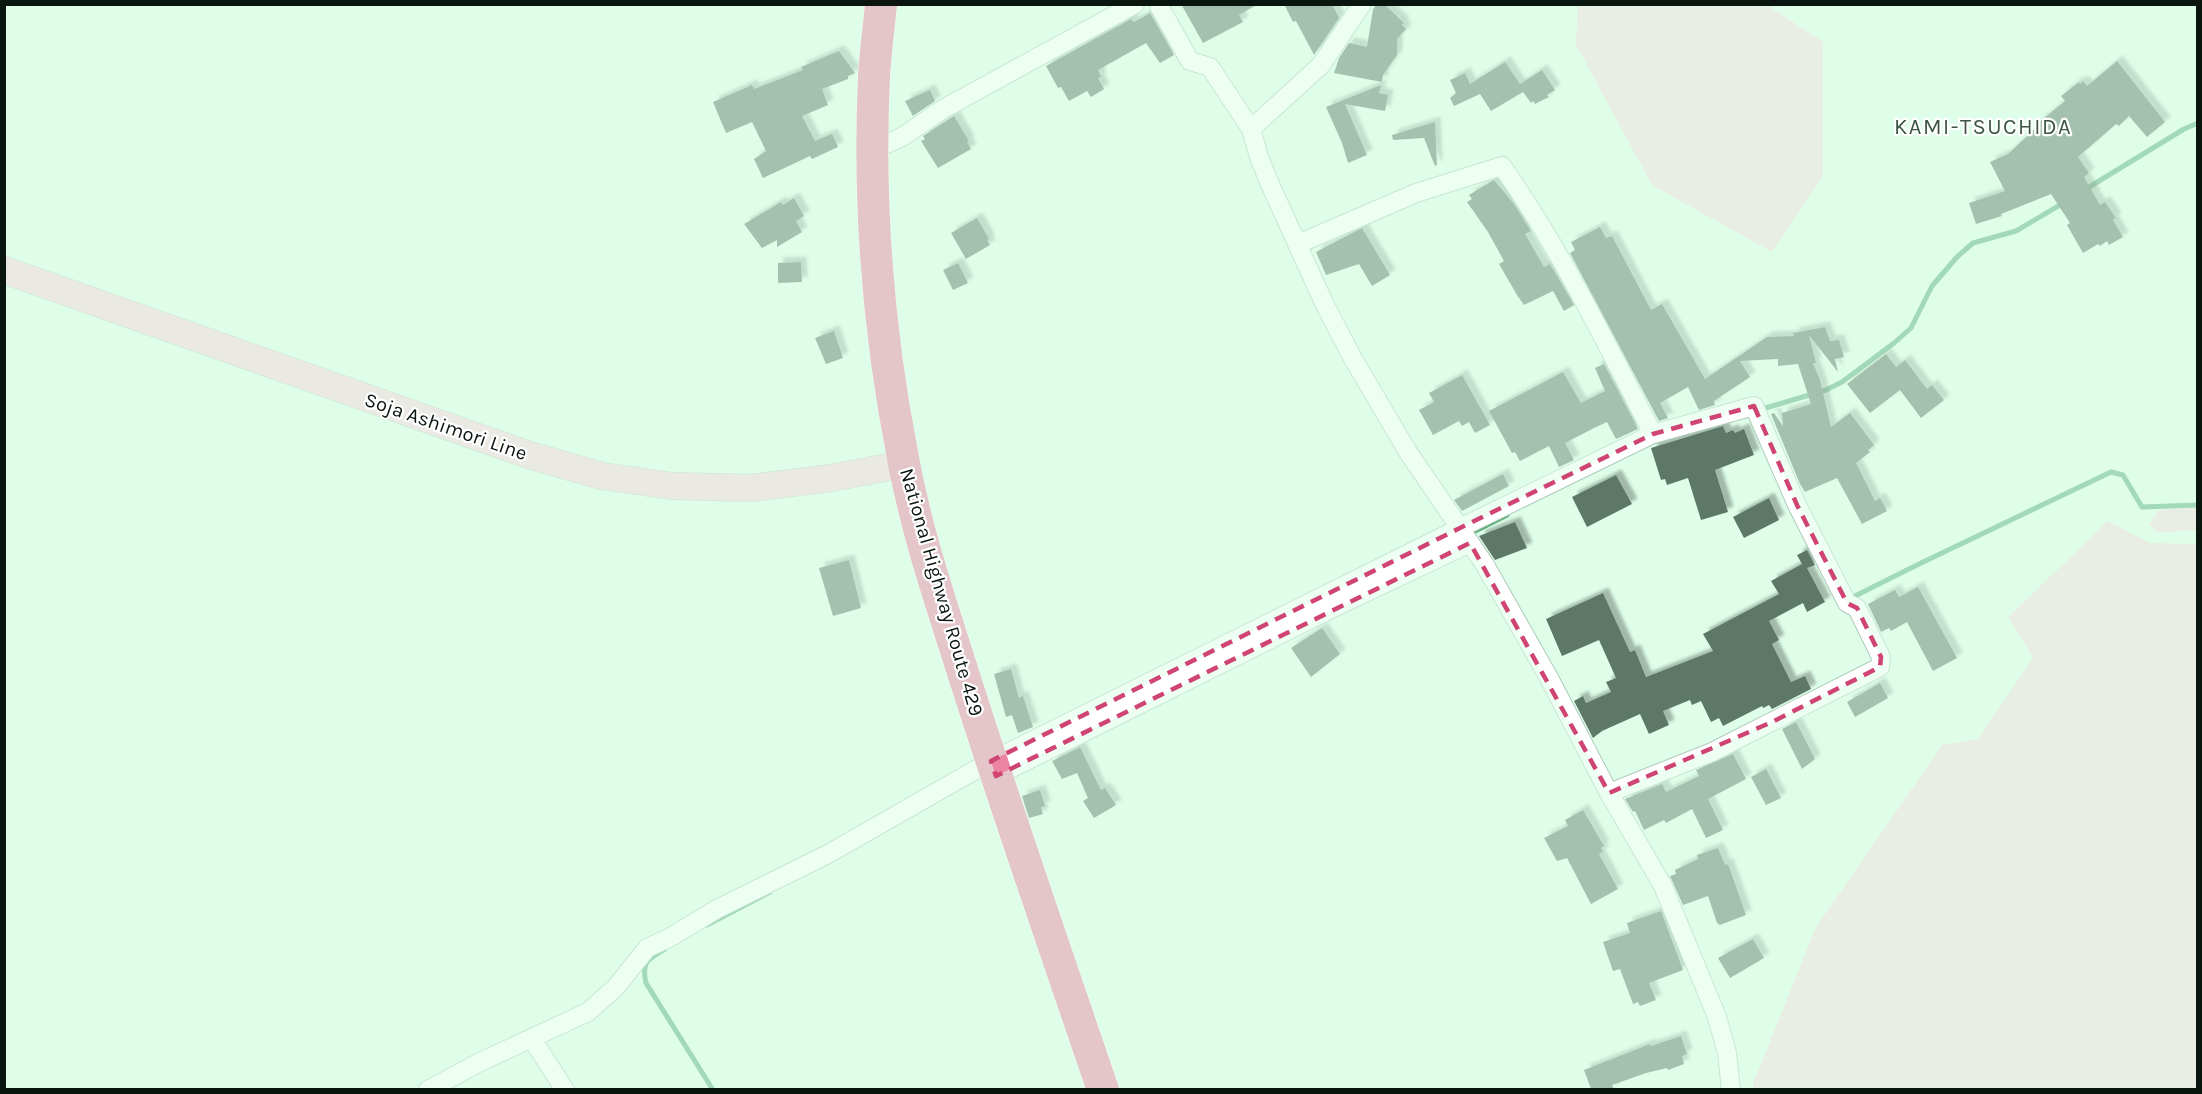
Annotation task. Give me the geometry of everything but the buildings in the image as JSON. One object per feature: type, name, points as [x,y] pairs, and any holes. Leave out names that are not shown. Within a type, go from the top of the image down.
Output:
[{"type":"highway","name":"National Highway Route 429","points":[[881,4],[874,76],[873,150],[876,224],[881,301],[891,385],[904,464],[926,555],[994,768],[1103,1089]]},
{"type":"main road","name":"Soja Ashimori Line","points":[[4,270],[530,455],[602,476],[672,486],[752,488],[831,478],[904,464]]},
{"type":"street","points":[[873,150],[902,137],[953,103],[1135,4]]},
{"type":"street","points":[[1158,4],[1190,61],[1210,67],[1251,129],[1269,182],[1324,303],[1357,366],[1408,452],[1466,536],[1549,678],[1663,886],[1717,1017],[1727,1053],[1724,1088]]},
{"type":"street","points":[[1251,129],[1321,65],[1362,4]]},
{"type":"street","points":[[1298,244],[1416,193],[1502,166],[1523,195],[1588,309],[1653,434]]},
{"type":"street","points":[[428,1089],[588,1012],[616,987],[647,948],[669,938],[717,909],[994,768],[1321,615],[1653,434],[1754,406],[1802,515],[1847,603],[1857,608],[1881,657],[1880,667],[1712,752],[1610,793]]},
{"type":"street","points":[[532,1038],[565,1089]]},
{"type":"highlighted area","points":[[1754,406],[1797,505],[1847,603],[1857,608],[1881,657],[1880,667],[1772,722],[1609,793],[1470,543],[996,776],[991,761],[1460,528],[1653,434]]},
{"type":"shaded area","points":[[1578,4],[1767,5],[1823,42],[1823,176],[1772,252],[1652,185],[1576,45]]},
{"type":"shaded area","points":[[2197,507],[2197,530],[2158,533],[2149,524],[2159,510]]},
{"type":"shaded area","points":[[2108,521],[2150,543],[2197,544],[2197,1089],[1753,1089],[1753,1084],[1816,927],[1942,745],[1978,739],[2033,658],[2008,617]]},
{"type":"waterway","points":[[2086,189],[2184,129],[2198,123]]},
{"type":"waterway","points":[[1759,410],[1826,390],[1842,382],[1911,328],[1932,286],[1957,257],[1973,243],[2016,231],[2065,202]]},
{"type":"waterway","points":[[1851,598],[2111,472],[2123,475],[2142,507],[2198,505]]},
{"type":"waterway","points":[[1467,535],[1507,515]]},
{"type":"waterway","points":[[707,925],[770,892]]},
{"type":"waterway","points":[[665,949],[647,962],[644,970],[646,983],[713,1090]]},
{"type":"district","name":"KAMI-TSUCHIDA","points":[[1983,126]]}]
